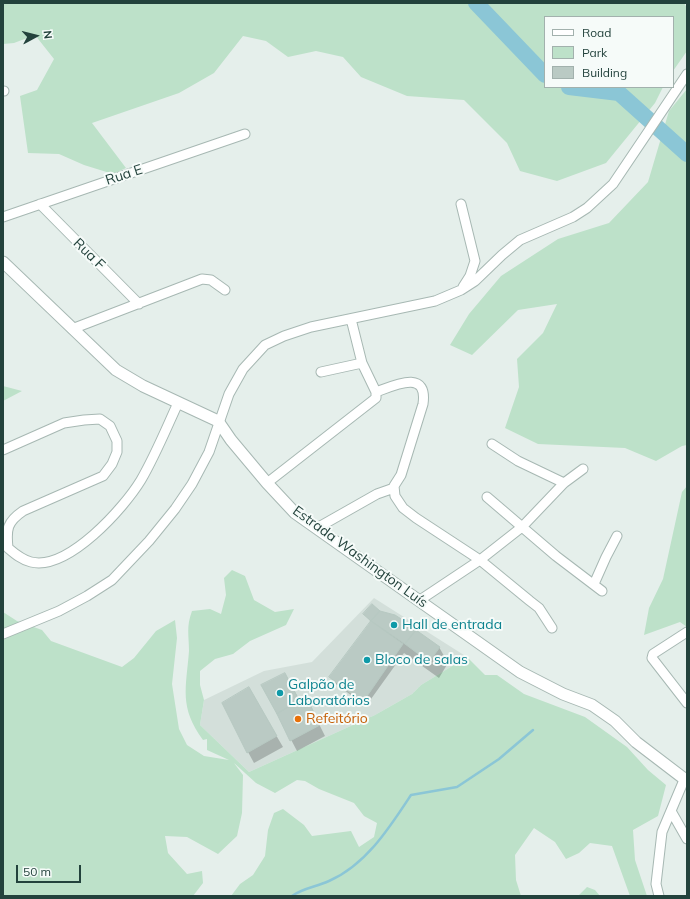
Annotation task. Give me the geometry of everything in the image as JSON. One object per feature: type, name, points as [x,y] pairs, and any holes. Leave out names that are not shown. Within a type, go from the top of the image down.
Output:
[{"type":"street","points":[[3,634],[59,611],[87,596],[112,580],[149,541],[192,484],[209,452],[218,421],[229,394],[243,369],[265,345],[284,336],[311,327],[435,302],[461,290],[475,281],[520,240],[573,217],[599,198],[613,184],[687,74]]},
{"type":"street","name":"Rua E","points":[[3,217],[245,134]]},
{"type":"street","name":"Rua F","points":[[40,204],[139,304]]},
{"type":"street","points":[[461,204],[475,261],[470,276],[461,290]]},
{"type":"street","points":[[3,262],[116,370],[178,404],[218,421]]},
{"type":"street","points":[[72,329],[202,280],[211,280],[225,290]]},
{"type":"street","points":[[267,483],[376,398],[376,392],[362,363],[351,319]]},
{"type":"street","points":[[321,372],[362,363]]},
{"type":"street","points":[[376,392],[413,382],[420,384],[423,387],[424,395],[401,475],[394,488],[395,496],[403,508],[480,560],[539,608],[552,628]]},
{"type":"street","points":[[3,450],[64,423],[84,420],[100,419],[110,426],[117,441],[117,452],[112,464],[103,476],[23,511],[13,518],[6,532],[8,548],[20,558],[32,563],[47,562],[64,556],[85,542],[107,523],[141,481],[178,404]]},
{"type":"street","name":"Estrada Washington Luís","points":[[218,421],[231,440],[267,483],[295,513],[520,672],[564,694],[592,705],[615,721],[636,742],[685,780],[662,832],[656,884],[659,896]]},
{"type":"street","points":[[492,444],[512,457],[564,483]]},
{"type":"street","points":[[420,600],[480,560],[522,527],[564,483],[583,469]]},
{"type":"street","points":[[317,528],[377,494],[394,488]]},
{"type":"street","points":[[487,497],[602,591]]},
{"type":"street","points":[[594,584],[617,536]]},
{"type":"street","points":[[687,632],[652,656],[681,698],[687,703]]},
{"type":"street","points":[[671,811],[687,839]]},
{"type":"shaded area","points":[[374,598],[467,657],[421,685],[412,694],[375,715],[249,772],[200,725],[204,700],[264,671],[312,662]]},
{"type":"green space","points":[[3,3],[684,3],[687,8],[687,51],[674,70],[674,16],[544,16],[544,88],[662,88],[655,103],[606,163],[557,181],[520,171],[507,143],[464,100],[407,96],[361,77],[343,57],[316,51],[288,57],[266,41],[243,36],[214,73],[179,93],[92,123],[126,168],[113,174],[84,165],[59,154],[28,153],[20,96],[37,90],[54,59],[35,35],[14,43],[3,44]]},
{"type":"green space","points":[[687,89],[687,445],[682,446],[656,461],[625,448],[538,444],[505,428],[519,387],[517,359],[543,333],[557,304],[518,310],[472,355],[450,345],[469,314],[501,276],[558,239],[609,223],[648,182],[669,111]]},
{"type":"green space","points":[[3,386],[22,391],[3,401]]},
{"type":"green space","points":[[687,486],[687,627],[680,622],[644,635],[649,608],[663,579],[682,492]]},
{"type":"green space","points":[[232,570],[245,576],[254,600],[275,612],[294,609],[286,625],[250,641],[233,654],[215,659],[200,671],[200,685],[204,700],[200,725],[249,772],[375,715],[412,694],[421,685],[467,657],[485,675],[497,675],[524,694],[585,717],[627,747],[648,770],[666,785],[658,816],[633,830],[635,860],[647,896],[630,896],[612,846],[590,843],[579,853],[566,859],[555,842],[534,828],[515,855],[516,880],[521,896],[231,896],[240,884],[253,875],[265,856],[268,830],[274,813],[283,809],[304,825],[312,836],[351,831],[359,847],[374,837],[377,823],[364,816],[354,803],[319,789],[305,781],[297,780],[275,793],[256,783],[234,763],[243,775],[242,813],[237,836],[218,854],[187,837],[165,836],[168,853],[187,874],[202,871],[203,883],[193,896],[3,896],[3,612],[17,621],[42,630],[51,641],[122,667],[134,658],[156,631],[175,620],[177,638],[172,684],[179,729],[187,745],[204,756],[229,760],[207,750],[207,739],[203,740],[190,718],[187,707],[186,687],[189,651],[188,626],[192,611],[210,609],[221,614],[226,595],[224,578]]},
{"type":"green space","points":[[587,887],[595,890],[600,896],[578,896]]},
{"type":"building","points":[[372,604],[380,611],[371,621],[363,614]]},
{"type":"building","name":"Hall de entrada","points":[[380,611],[395,615],[417,629],[405,644],[371,621]]},
{"type":"building","name":"Bloco de salas","points":[[371,621],[403,644],[363,702],[329,677]]},
{"type":"building","points":[[416,630],[440,647],[429,662],[405,644]]},
{"type":"building","name":"Galpão de Laboratórios","points":[[285,673],[299,700],[277,714],[261,685]]},
{"type":"building","points":[[249,687],[277,736],[247,753],[222,703]]},
{"type":"building","name":"Refeitório","points":[[306,696],[320,725],[290,741],[277,714]]},
{"type":"waterway","points":[[476,3],[544,74]]},
{"type":"waterway","points":[[577,88],[619,93],[687,154]]},
{"type":"waterway","points":[[292,896],[342,874],[366,855],[386,832],[411,795],[457,787],[499,759],[533,730]]},
{"type":"place","name":"Hall de entrada","points":[[394,625]]},
{"type":"place","name":"Bloco de salas","points":[[367,660]]},
{"type":"place","name":"Galpão de Laboratórios","points":[[280,693]]},
{"type":"place","name":"Refeitório","points":[[298,719]]}]
